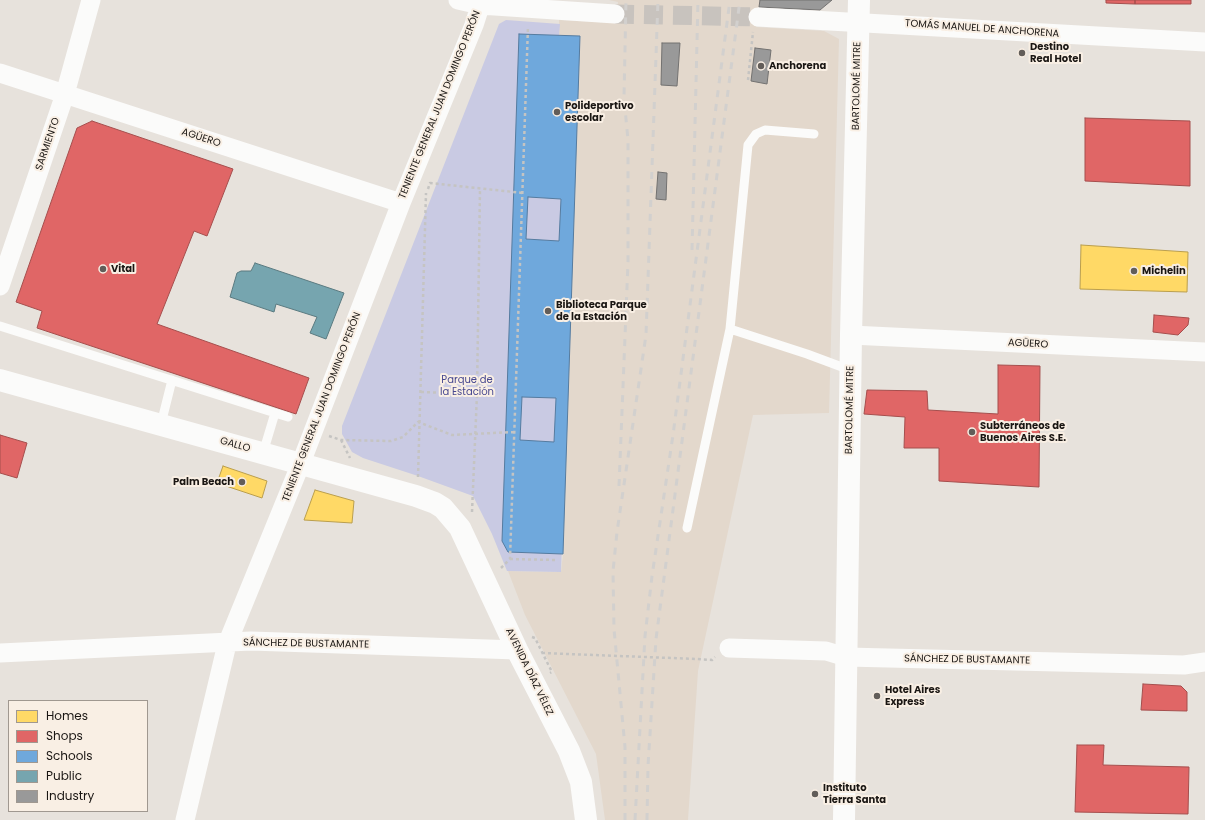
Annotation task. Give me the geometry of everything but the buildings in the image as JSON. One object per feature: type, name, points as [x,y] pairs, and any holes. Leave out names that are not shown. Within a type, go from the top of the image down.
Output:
[{"type":"street","name":"SARMIENTO","points":[[0,286],[65,94],[91,0]]},
{"type":"street","points":[[458,0],[528,8],[615,14]]},
{"type":"street","name":"BARTOLOMÉ MITRE","points":[[844,820],[851,336],[859,0]]},
{"type":"street","name":"TENIENTE GENERAL JUAN DOMINGO PERÓN","points":[[185,820],[227,644],[314,431],[405,195],[474,25],[481,2]]},
{"type":"street","name":"TOMÁS MANUEL DE ANCHORENA","points":[[756,21],[858,22],[1205,42]]},
{"type":"street","name":"AGÜERO","points":[[0,73],[65,94],[405,195]]},
{"type":"street","name":"AGÜERO","points":[[851,336],[1205,352]]},
{"type":"street","name":"GALLO","points":[[0,380],[301,463],[435,503],[450,514],[466,520]]},
{"type":"street","name":"AVENIDA DÍAZ VÉLEZ","points":[[466,520],[526,644],[536,684],[577,769],[584,796],[586,820]]},
{"type":"street","name":"SÁNCHEZ DE BUSTAMANTE","points":[[0,654],[227,644],[251,641],[526,644]]},
{"type":"street","name":"SÁNCHEZ DE BUSTAMANTE","points":[[728,648],[826,652],[846,657],[1184,665],[1205,662]]},
{"type":"lane","points":[[687,528],[730,329],[748,145],[756,134],[765,130],[814,134]]},
{"type":"lane","points":[[0,326],[288,417]]},
{"type":"lane","points":[[730,329],[807,354],[851,371]]},
{"type":"lane","points":[[161,424],[172,380]]},
{"type":"lane","points":[[263,453],[275,413]]},
{"type":"path","points":[[501,568],[510,559],[528,8]]},
{"type":"path","points":[[748,80],[756,21]]},
{"type":"path","points":[[418,482],[426,193],[430,183],[523,193]]},
{"type":"path","points":[[466,520],[475,434],[477,394],[480,189]]},
{"type":"path","points":[[405,195],[426,193]]},
{"type":"path","points":[[421,392],[477,394]]},
{"type":"path","points":[[314,431],[341,440],[391,441],[403,437],[418,422],[452,435],[514,432]]},
{"type":"path","points":[[341,440],[352,462]]},
{"type":"path","points":[[510,559],[556,560]]},
{"type":"path","points":[[526,644],[542,653],[698,659]]},
{"type":"path","points":[[542,653],[552,672]]},
{"type":"shaded area","points":[[609,0],[760,0],[756,27],[824,31],[839,39],[829,413],[753,415],[698,671],[688,820],[605,820],[596,754],[525,615],[508,571],[561,572],[563,554],[559,20],[616,23],[618,2]]},
{"type":"green space","name":"Parque de la Estación","points":[[506,20],[560,24],[559,36],[580,36],[561,572],[507,571],[492,534],[473,496],[363,458],[352,452],[342,434],[342,426],[499,24]]},
{"type":"tunnel","points":[[615,14],[758,17]]},
{"type":"railway","points":[[619,486],[628,262],[628,140],[624,98],[626,0]]},
{"type":"railway","points":[[625,820],[625,747],[614,629],[613,571],[617,532],[646,335],[658,0]]},
{"type":"railway","points":[[692,250],[698,0]]},
{"type":"railway","points":[[635,820],[645,636],[730,0]]},
{"type":"railway","points":[[647,820],[648,766],[656,639],[740,0]]},
{"type":"place","name":"Destino Real Hotel","points":[[1022,53]]},
{"type":"place","name":"Anchorena","points":[[761,66]]},
{"type":"place","name":"Polideportivo escolar","points":[[557,112]]},
{"type":"place","name":"Vital","points":[[103,269]]},
{"type":"place","name":"Michelin","points":[[1134,271]]},
{"type":"place","name":"Biblioteca Parque de la Estación","points":[[548,311]]},
{"type":"place","name":"Subterráneos de Buenos Aires S.E.","points":[[972,432]]},
{"type":"place","name":"Palm Beach","points":[[242,482]]},
{"type":"place","name":"Hotel Aires Express","points":[[877,696]]},
{"type":"place","name":"Instituto Tierra Santa","points":[[815,794]]}]
